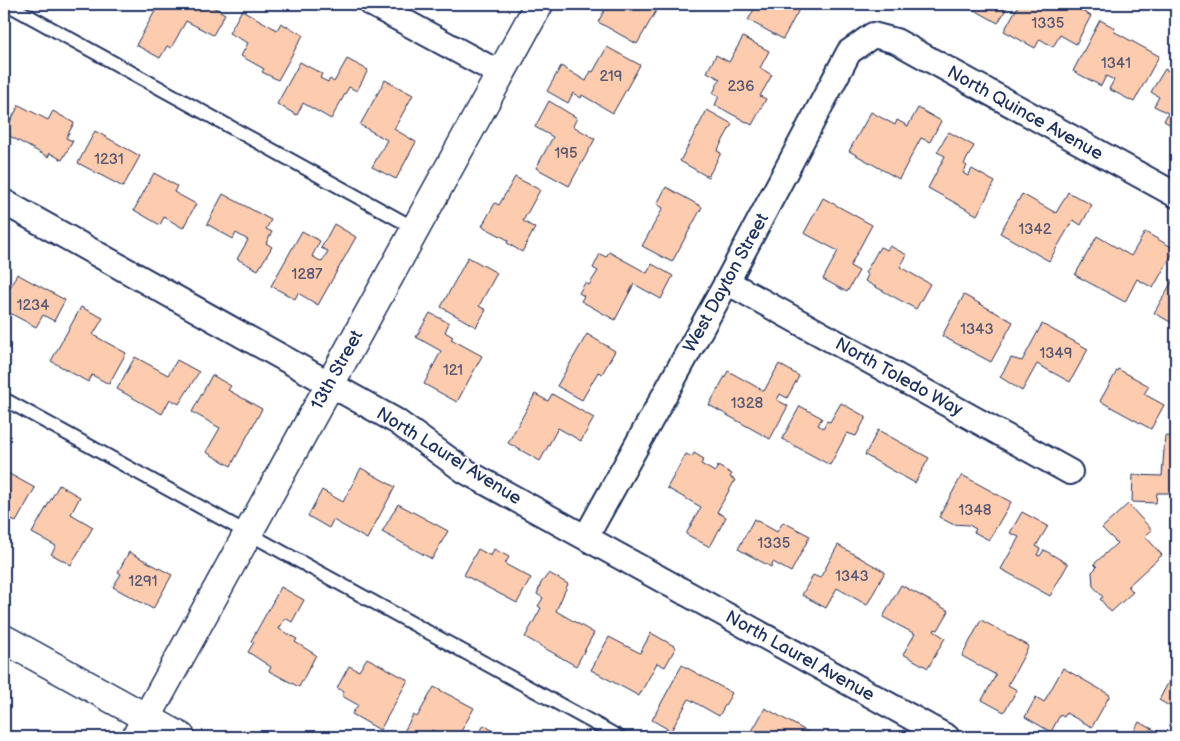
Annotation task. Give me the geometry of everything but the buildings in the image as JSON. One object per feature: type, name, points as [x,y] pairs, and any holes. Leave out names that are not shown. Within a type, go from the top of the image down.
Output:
[{"type":"street","points":[[372,4],[501,74]]},
{"type":"street","name":"13th Street","points":[[141,728],[539,4]]},
{"type":"street","name":"North Quince Avenue","points":[[873,35],[896,41],[1176,195]]},
{"type":"street","name":"West Dayton Street","points":[[586,538],[727,282],[850,52],[873,35]]},
{"type":"street","name":"North Laurel Avenue","points":[[4,202],[396,421],[465,471],[947,737]]},
{"type":"street","name":"North Toledo Way","points":[[727,282],[1070,472]]},
{"type":"street","points":[[4,639],[141,728],[182,737]]},
{"type":"lane","points":[[7,4],[416,229]]},
{"type":"lane","points":[[4,399],[618,737]]}]
